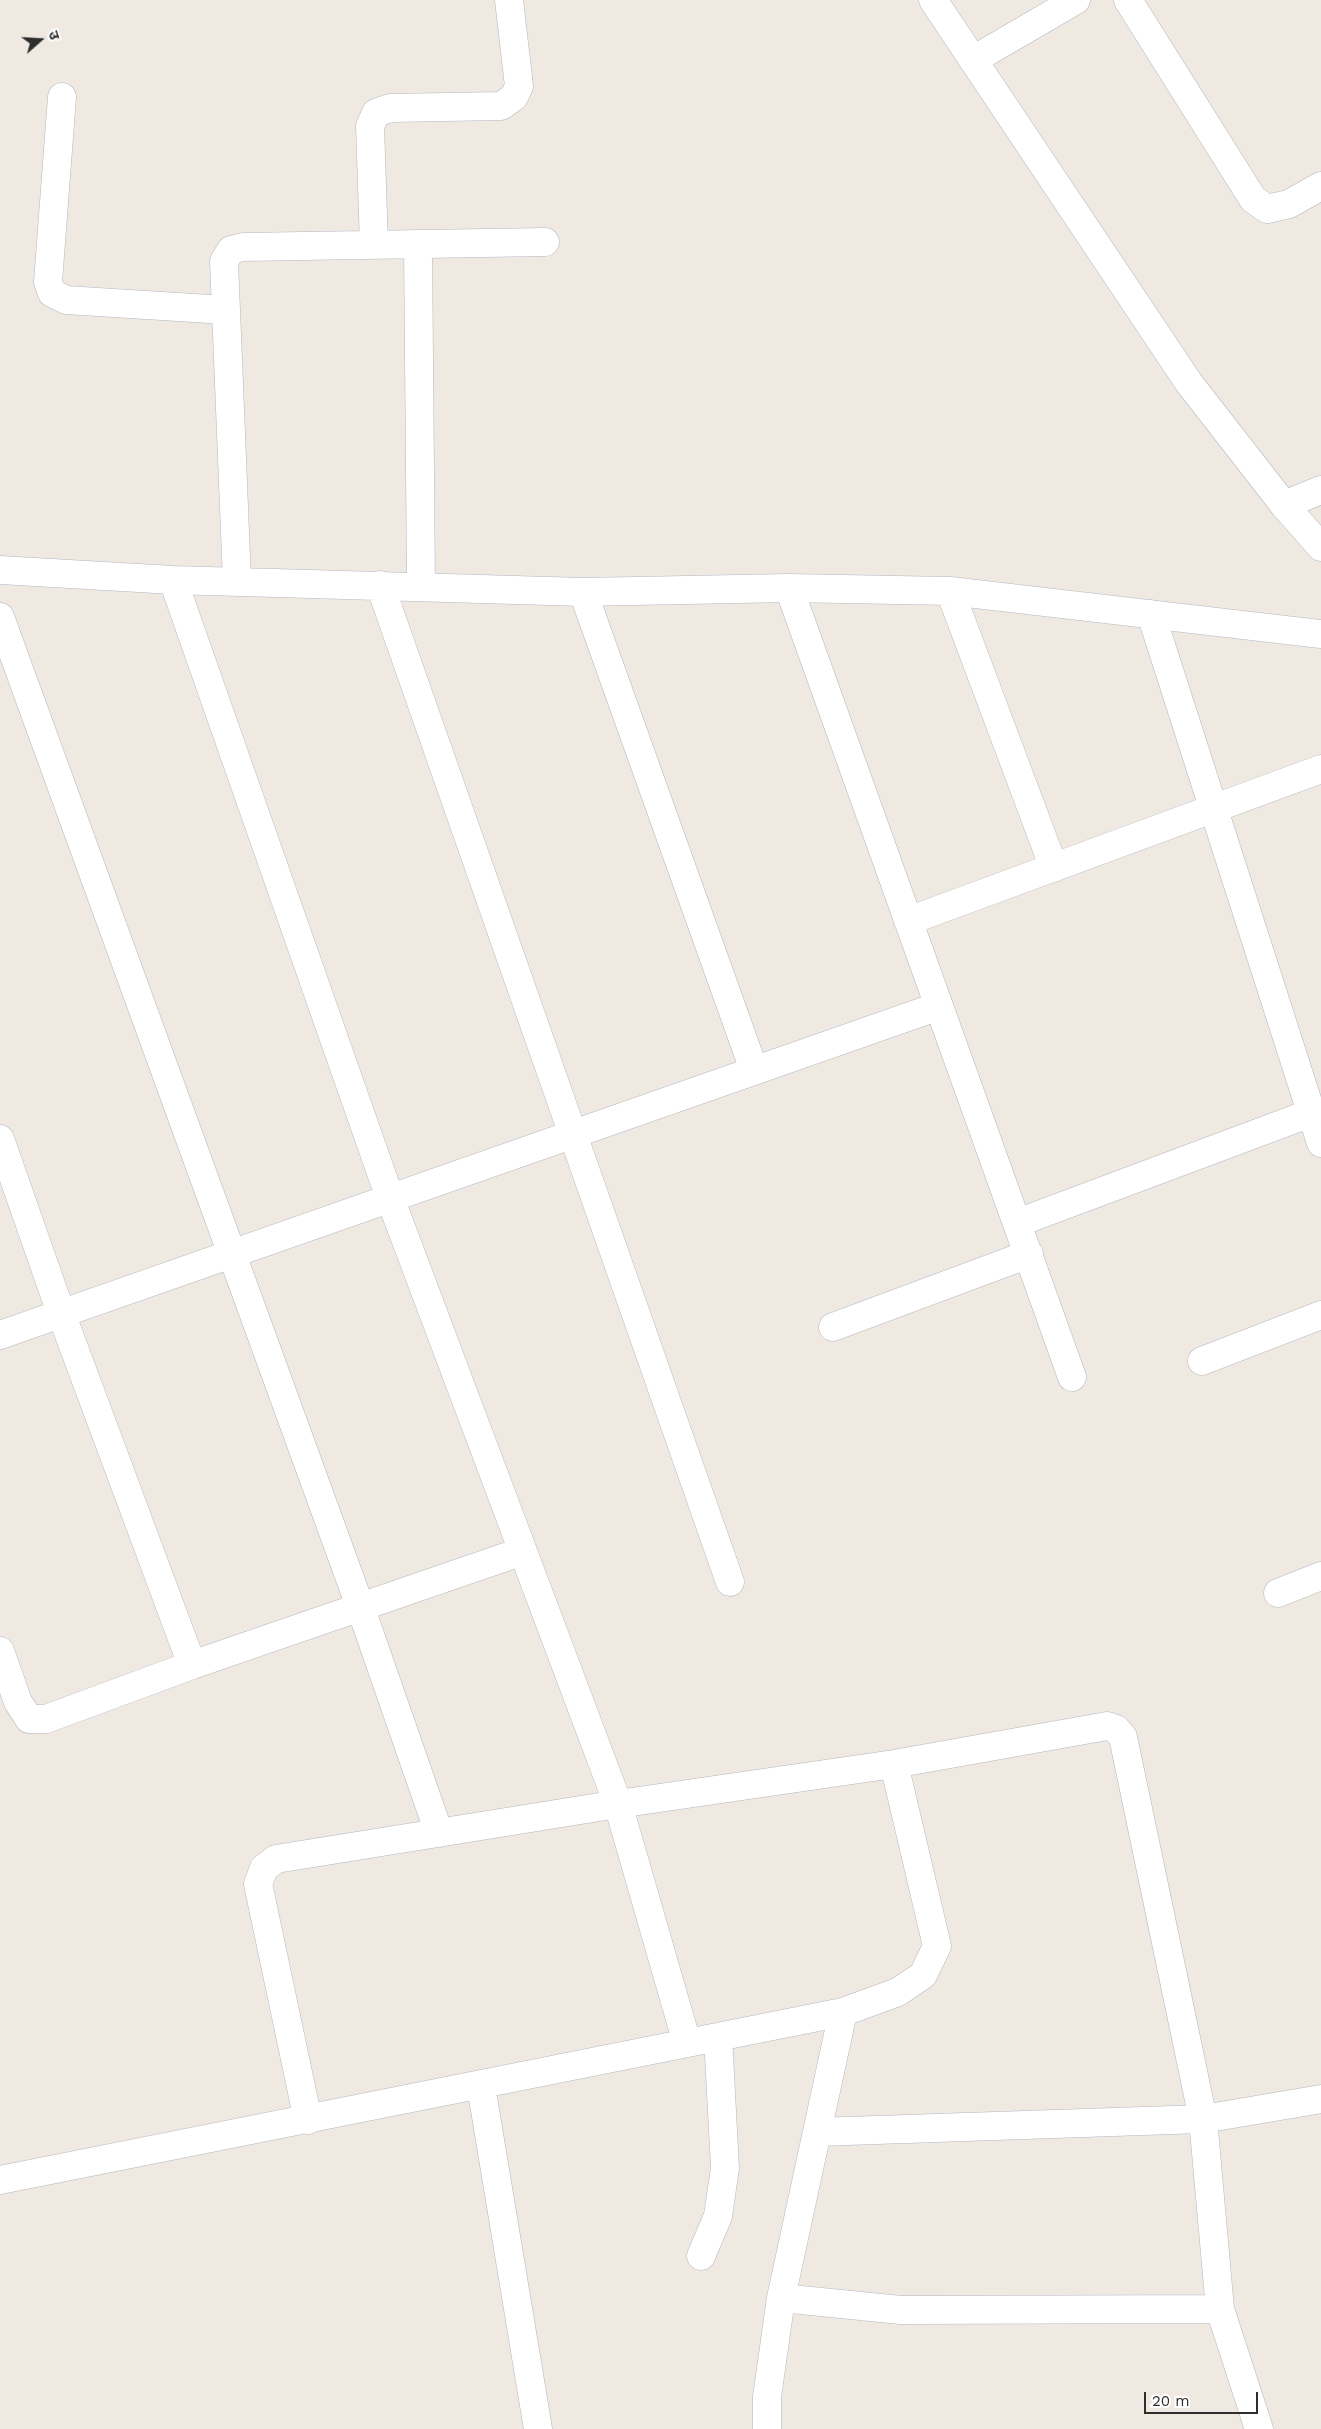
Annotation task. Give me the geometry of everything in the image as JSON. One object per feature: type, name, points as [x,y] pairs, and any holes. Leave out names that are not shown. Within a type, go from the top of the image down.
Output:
[{"type":"street","points":[[374,245],[370,126],[376,113],[390,108],[501,106],[514,98],[519,86],[509,0]]},
{"type":"street","points":[[933,0],[1190,383],[1284,505],[1321,547]]},
{"type":"street","points":[[973,60],[1076,0]]},
{"type":"street","points":[[1128,0],[1253,199],[1268,209],[1289,204],[1321,186]]},
{"type":"street","points":[[62,97],[48,282],[52,293],[66,300],[226,310]]},
{"type":"street","points":[[237,581],[224,262],[230,250],[244,247],[545,242]]},
{"type":"street","points":[[418,244],[421,586]]},
{"type":"street","points":[[1284,505],[1321,490]]},
{"type":"street","points":[[0,570],[173,580],[583,592],[789,588],[950,591],[1321,634]]},
{"type":"street","points":[[173,580],[390,1198],[618,1804],[687,2043]]},
{"type":"street","points":[[380,585],[730,1582]]},
{"type":"street","points":[[789,588],[1072,1377]]},
{"type":"street","points":[[950,591],[1054,868]]},
{"type":"street","points":[[583,592],[754,1070]]},
{"type":"street","points":[[1151,614],[1321,1142]]},
{"type":"street","points":[[0,618],[360,1606],[439,1833]]},
{"type":"street","points":[[908,921],[1321,770]]},
{"type":"street","points":[[0,1335],[939,1006]]},
{"type":"street","points":[[1017,1223],[1311,1113]]},
{"type":"street","points":[[0,1139],[61,1313],[192,1665]]},
{"type":"street","points":[[833,1327],[1029,1254]]},
{"type":"street","points":[[1202,1361],[1321,1315]]},
{"type":"street","points":[[0,1651],[18,1702],[29,1719],[46,1719],[192,1665],[523,1551]]},
{"type":"street","points":[[1278,1592],[1321,1576]]},
{"type":"street","points":[[308,2120],[258,1884],[264,1868],[276,1859],[618,1804],[894,1764],[1106,1726],[1116,1729],[1123,1737],[1203,2118],[1220,2309],[1259,2429]]},
{"type":"street","points":[[0,2180],[481,2086],[843,2012],[898,1992],[923,1976],[937,1946],[894,1764]]},
{"type":"street","points":[[767,2429],[767,2397],[781,2298],[843,2012]]},
{"type":"street","points":[[701,2256],[718,2216],[725,2168],[718,2037]]},
{"type":"street","points":[[481,2086],[538,2429]]},
{"type":"street","points":[[817,2132],[1203,2118],[1321,2099]]},
{"type":"street","points":[[781,2298],[901,2310],[1220,2309]]}]
